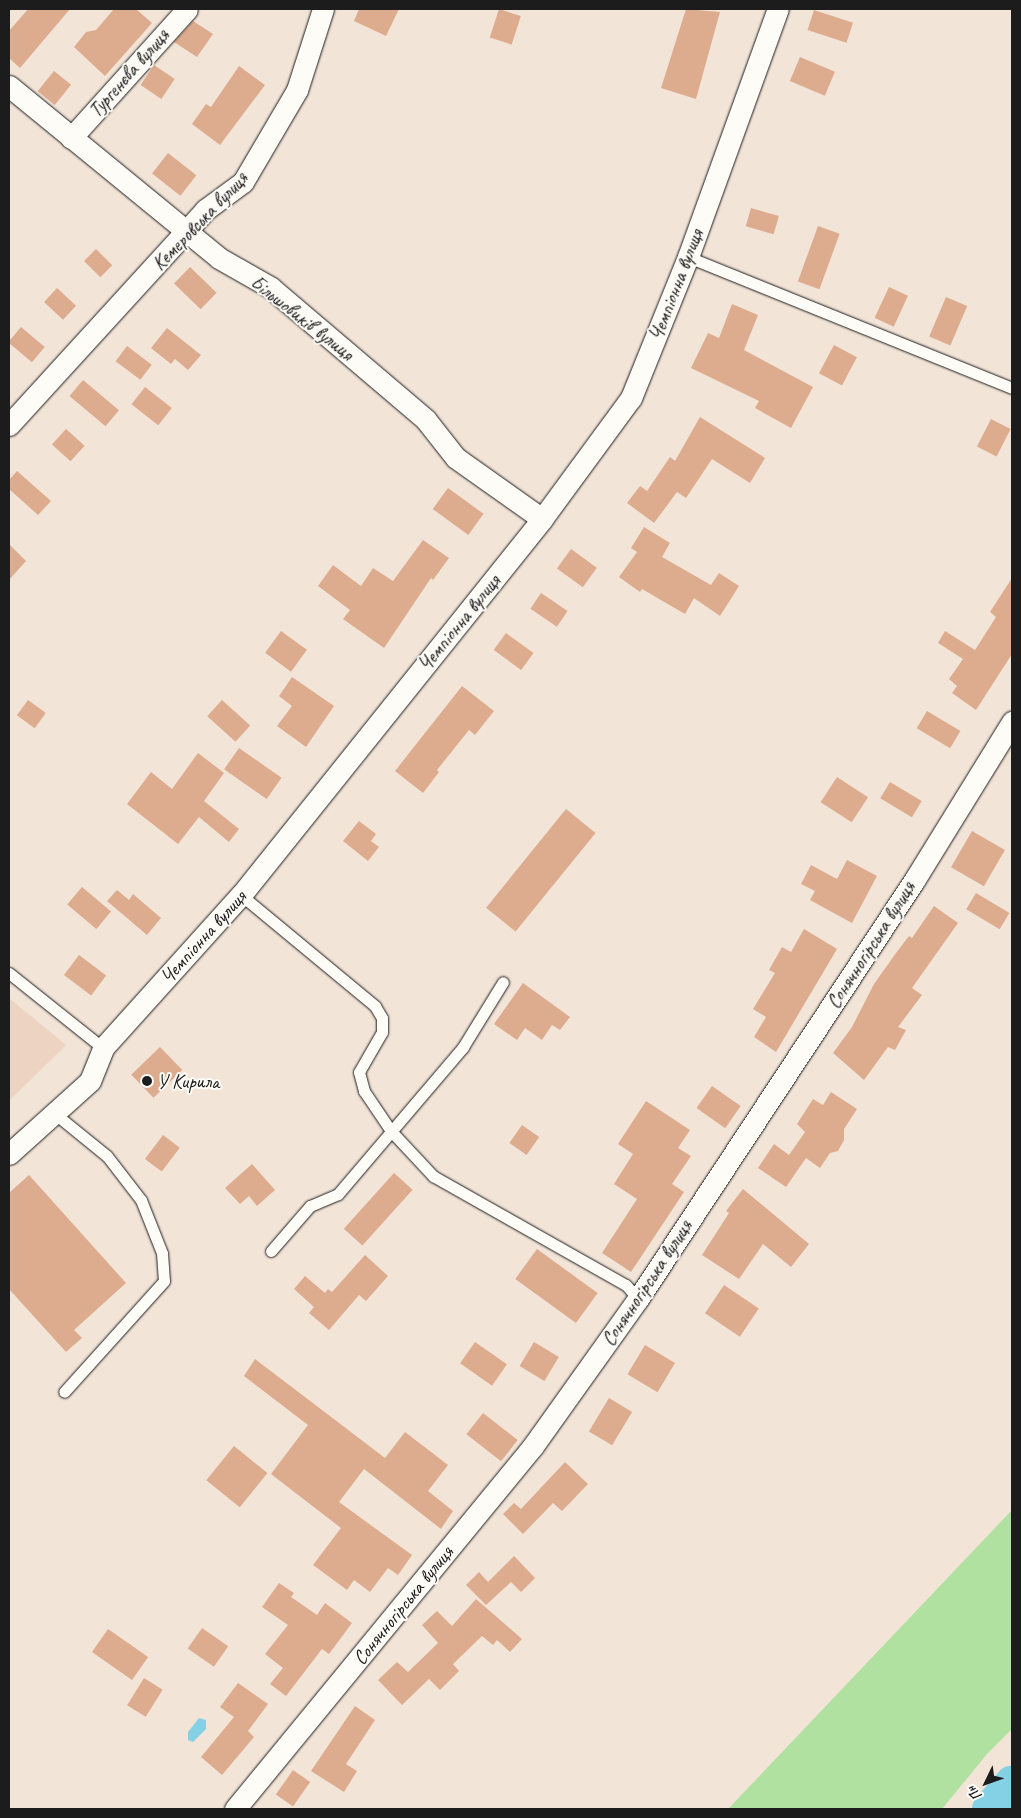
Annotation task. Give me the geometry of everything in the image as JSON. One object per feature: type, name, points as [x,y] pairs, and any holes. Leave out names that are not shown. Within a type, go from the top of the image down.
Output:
[{"type":"street","name":"Тургенєва вулиця","points":[[71,138],[187,9]]},
{"type":"street","name":"Кемеровська вулиця","points":[[9,425],[205,210],[243,182],[297,90],[323,9]]},
{"type":"street","name":"Чемпіонна вулиця","points":[[9,1154],[90,1081],[103,1048],[242,895],[542,519],[631,398],[688,257],[778,9]]},
{"type":"street","name":"Більшовиків вулиця","points":[[9,86],[220,258],[270,287],[426,420],[456,458],[542,519]]},
{"type":"street","name":"Сонячногірська вулиця","points":[[235,1809],[533,1446],[638,1299],[915,879],[1012,722]]},
{"type":"lane","points":[[688,257],[1012,388]]},
{"type":"lane","points":[[242,895],[375,1006],[382,1018],[382,1032],[359,1072],[364,1091],[391,1131],[433,1176],[626,1285],[638,1299]]},
{"type":"lane","points":[[9,973],[103,1048]]},
{"type":"lane","points":[[271,1251],[310,1206],[338,1194],[464,1047],[503,982]]},
{"type":"lane","points":[[54,1113],[107,1156],[141,1200],[162,1254],[164,1281],[64,1392]]},
{"type":"shaded area","points":[[9,998],[66,1045],[9,1101]]},
{"type":"green space","points":[[1012,1510],[1012,1729],[987,1754],[942,1809],[728,1809]]},
{"type":"water","points":[[199,1718],[206,1720],[206,1729],[193,1742],[188,1740],[188,1732]]},
{"type":"building","points":[[28,9],[70,9],[20,68],[9,58],[9,31]]},
{"type":"building","points":[[114,9],[136,9],[152,23],[105,76],[74,47],[86,32],[96,30]]},
{"type":"building","points":[[359,9],[399,9],[386,36],[354,21]]},
{"type":"building","points":[[499,9],[521,16],[512,45],[490,38]]},
{"type":"building","points":[[686,9],[720,12],[696,99],[661,88]]},
{"type":"building","points":[[814,10],[853,23],[847,43],[808,30]]},
{"type":"building","points":[[193,21],[213,34],[197,57],[174,42]]},
{"type":"building","points":[[800,57],[835,72],[825,96],[790,81]]},
{"type":"building","points":[[154,65],[175,79],[161,99],[141,85]]},
{"type":"building","points":[[239,66],[265,85],[220,145],[192,124],[206,104],[211,107]]},
{"type":"building","points":[[54,71],[71,85],[55,105],[38,91]]},
{"type":"building","points":[[168,153],[196,175],[180,196],[152,173]]},
{"type":"building","points":[[751,208],[779,216],[774,234],[746,226]]},
{"type":"building","points":[[818,226],[840,234],[819,289],[798,281]]},
{"type":"building","points":[[96,249],[112,265],[100,277],[84,261]]},
{"type":"building","points":[[190,267],[217,293],[201,309],[174,284]]},
{"type":"building","points":[[889,287],[908,296],[894,327],[875,318]]},
{"type":"building","points":[[57,288],[76,306],[63,320],[44,302]]},
{"type":"building","points":[[946,297],[967,306],[950,346],[929,337]]},
{"type":"building","points":[[732,304],[758,315],[744,350],[813,387],[791,428],[755,408],[759,401],[691,368],[708,333],[719,338]]},
{"type":"building","points":[[21,327],[45,347],[32,362],[9,343]]},
{"type":"building","points":[[167,328],[201,355],[188,370],[175,359],[171,364],[151,348]]},
{"type":"building","points":[[834,345],[857,357],[842,385],[819,373]]},
{"type":"building","points":[[127,346],[152,365],[140,380],[116,361]]},
{"type":"building","points":[[83,380],[119,410],[106,426],[70,396]]},
{"type":"building","points":[[145,387],[172,408],[158,425],[131,404]]},
{"type":"building","points":[[700,417],[765,458],[750,483],[712,459],[686,498],[677,492],[654,523],[627,503],[640,486],[647,491],[670,457],[675,461]]},
{"type":"building","points":[[991,419],[1011,429],[997,457],[977,447]]},
{"type":"building","points":[[66,429],[85,446],[71,461],[52,445]]},
{"type":"building","points":[[17,471],[51,501],[38,515],[9,489],[9,480]]},
{"type":"building","points":[[448,488],[484,514],[468,535],[433,509]]},
{"type":"building","points":[[644,527],[670,543],[662,557],[711,585],[719,573],[739,586],[720,616],[694,598],[685,614],[642,589],[640,592],[619,577],[637,552],[631,548]]},
{"type":"building","points":[[423,540],[449,558],[433,580],[431,578],[384,648],[343,619],[350,610],[318,586],[333,565],[361,586],[373,568],[393,581]]},
{"type":"building","points":[[9,544],[26,561],[9,580]]},
{"type":"building","points":[[571,549],[597,568],[583,587],[557,568]]},
{"type":"building","points":[[1012,578],[1012,654],[976,710],[952,693],[957,686],[949,679],[963,659],[938,643],[945,631],[975,650],[996,617],[990,612]]},
{"type":"building","points":[[541,593],[568,611],[557,627],[530,609]]},
{"type":"building","points":[[281,631],[307,650],[291,672],[265,653]]},
{"type":"building","points":[[506,633],[534,653],[521,670],[494,650]]},
{"type":"building","points":[[292,677],[334,706],[306,747],[277,726],[292,706],[279,696]]},
{"type":"building","points":[[462,686],[494,711],[475,735],[469,730],[437,770],[439,772],[423,793],[395,771]]},
{"type":"building","points":[[28,700],[46,713],[35,728],[17,715]]},
{"type":"building","points":[[222,700],[250,725],[236,742],[207,716]]},
{"type":"building","points":[[927,711],[960,731],[950,748],[917,728]]},
{"type":"building","points":[[239,748],[282,778],[267,799],[224,769]]},
{"type":"building","points":[[198,753],[224,773],[204,801],[239,829],[229,842],[199,817],[178,844],[127,804],[151,772],[172,789]]},
{"type":"building","points":[[837,777],[868,797],[852,822],[821,802]]},
{"type":"building","points":[[890,782],[922,801],[912,817],[880,798]]},
{"type":"building","points":[[566,809],[596,833],[516,932],[486,908]]},
{"type":"building","points":[[359,821],[376,834],[371,841],[379,847],[368,861],[343,841]]},
{"type":"building","points":[[972,831],[1005,850],[984,886],[951,867]]},
{"type":"building","points":[[847,860],[877,876],[852,923],[810,900],[815,891],[801,884],[811,865],[837,879]]},
{"type":"building","points":[[82,887],[111,911],[96,929],[67,905]]},
{"type":"building","points":[[117,890],[129,900],[133,894],[161,918],[147,935],[107,901]]},
{"type":"building","points":[[976,893],[1009,913],[1000,929],[966,909]]},
{"type":"building","points":[[934,906],[958,923],[912,988],[922,995],[898,1027],[906,1030],[895,1050],[888,1047],[864,1080],[833,1053],[852,1027],[874,984],[909,936],[912,938]]},
{"type":"building","points":[[804,929],[837,949],[776,1052],[754,1037],[766,1017],[753,1009],[775,973],[769,970],[782,947],[791,952]]},
{"type":"building","points":[[79,955],[106,975],[91,995],[64,975]]},
{"type":"building","points":[[523,983],[570,1017],[560,1030],[552,1025],[542,1040],[525,1028],[517,1040],[494,1024]]},
{"type":"building","points":[[160,1047],[182,1070],[153,1098],[131,1075]]},
{"type":"building","points":[[712,1086],[741,1106],[725,1128],[697,1108]]},
{"type":"building","points":[[831,1092],[857,1109],[844,1129],[844,1140],[838,1151],[830,1153],[820,1168],[806,1158],[786,1187],[758,1168],[774,1144],[789,1155],[805,1132],[797,1124],[813,1099],[823,1105]]},
{"type":"building","points":[[646,1101],[690,1130],[678,1148],[691,1156],[672,1184],[684,1192],[631,1272],[602,1253],[637,1199],[614,1184],[633,1154],[618,1144]]},
{"type":"building","points":[[522,1125],[539,1137],[527,1155],[509,1143]]},
{"type":"building","points":[[163,1135],[180,1148],[162,1172],[145,1159]]},
{"type":"building","points":[[252,1164],[275,1190],[257,1206],[249,1196],[240,1204],[225,1188]]},
{"type":"building","points":[[394,1173],[413,1190],[362,1245],[344,1229]]},
{"type":"building","points":[[29,1175],[126,1283],[74,1330],[82,1338],[66,1352],[9,1289],[9,1193]]},
{"type":"building","points":[[743,1189],[809,1244],[791,1267],[763,1244],[739,1279],[702,1255],[729,1213],[726,1211]]},
{"type":"building","points":[[537,1249],[598,1293],[576,1323],[515,1279]]},
{"type":"building","points":[[365,1255],[388,1276],[366,1301],[359,1295],[329,1330],[309,1313],[314,1307],[294,1289],[305,1276],[325,1293],[328,1289],[332,1292]]},
{"type":"building","points":[[724,1285],[759,1308],[740,1337],[705,1313]]},
{"type":"building","points":[[475,1342],[507,1364],[492,1386],[460,1363]]},
{"type":"building","points":[[534,1342],[559,1357],[544,1381],[520,1366]]},
{"type":"building","points":[[645,1345],[675,1363],[657,1392],[627,1374]]},
{"type":"building","points":[[255,1359],[385,1458],[405,1432],[448,1465],[428,1491],[453,1511],[441,1529],[364,1469],[339,1502],[412,1555],[398,1575],[388,1568],[370,1592],[354,1580],[347,1590],[313,1565],[341,1528],[271,1474],[308,1425],[244,1376]]},
{"type":"building","points":[[609,1398],[632,1412],[612,1445],[589,1431]]},
{"type":"building","points":[[483,1413],[518,1440],[501,1461],[466,1434]]},
{"type":"building","points":[[234,1446],[267,1473],[240,1507],[206,1480]]},
{"type":"building","points":[[565,1462],[588,1484],[562,1511],[553,1503],[523,1534],[503,1514],[514,1503],[521,1509]]},
{"type":"building","points":[[514,1556],[535,1578],[521,1592],[511,1582],[486,1605],[466,1585],[479,1572],[488,1582]]},
{"type":"building","points":[[279,1583],[294,1593],[291,1597],[317,1615],[325,1603],[352,1623],[329,1654],[322,1649],[286,1696],[270,1684],[283,1668],[265,1654],[288,1625],[262,1607]]},
{"type":"building","points":[[476,1599],[522,1639],[510,1652],[497,1640],[493,1645],[482,1636],[453,1664],[459,1671],[440,1690],[429,1679],[402,1705],[378,1680],[397,1662],[408,1672],[438,1643],[422,1625],[437,1611],[452,1626]]},
{"type":"building","points":[[202,1628],[228,1646],[214,1667],[188,1648]]},
{"type":"building","points":[[108,1629],[148,1657],[132,1680],[92,1652]]},
{"type":"building","points":[[144,1678],[163,1690],[146,1717],[127,1705]]},
{"type":"building","points":[[238,1683],[268,1704],[248,1731],[254,1737],[222,1775],[201,1757],[234,1717],[220,1707]]},
{"type":"building","points":[[355,1706],[375,1720],[346,1764],[357,1771],[344,1792],[311,1771]]},
{"type":"building","points":[[293,1770],[310,1782],[293,1807],[276,1795]]},
{"type":"waterway","points":[[989,1809],[1012,1783]]},
{"type":"place","name":"У Кирила","points":[[147,1081]]}]
